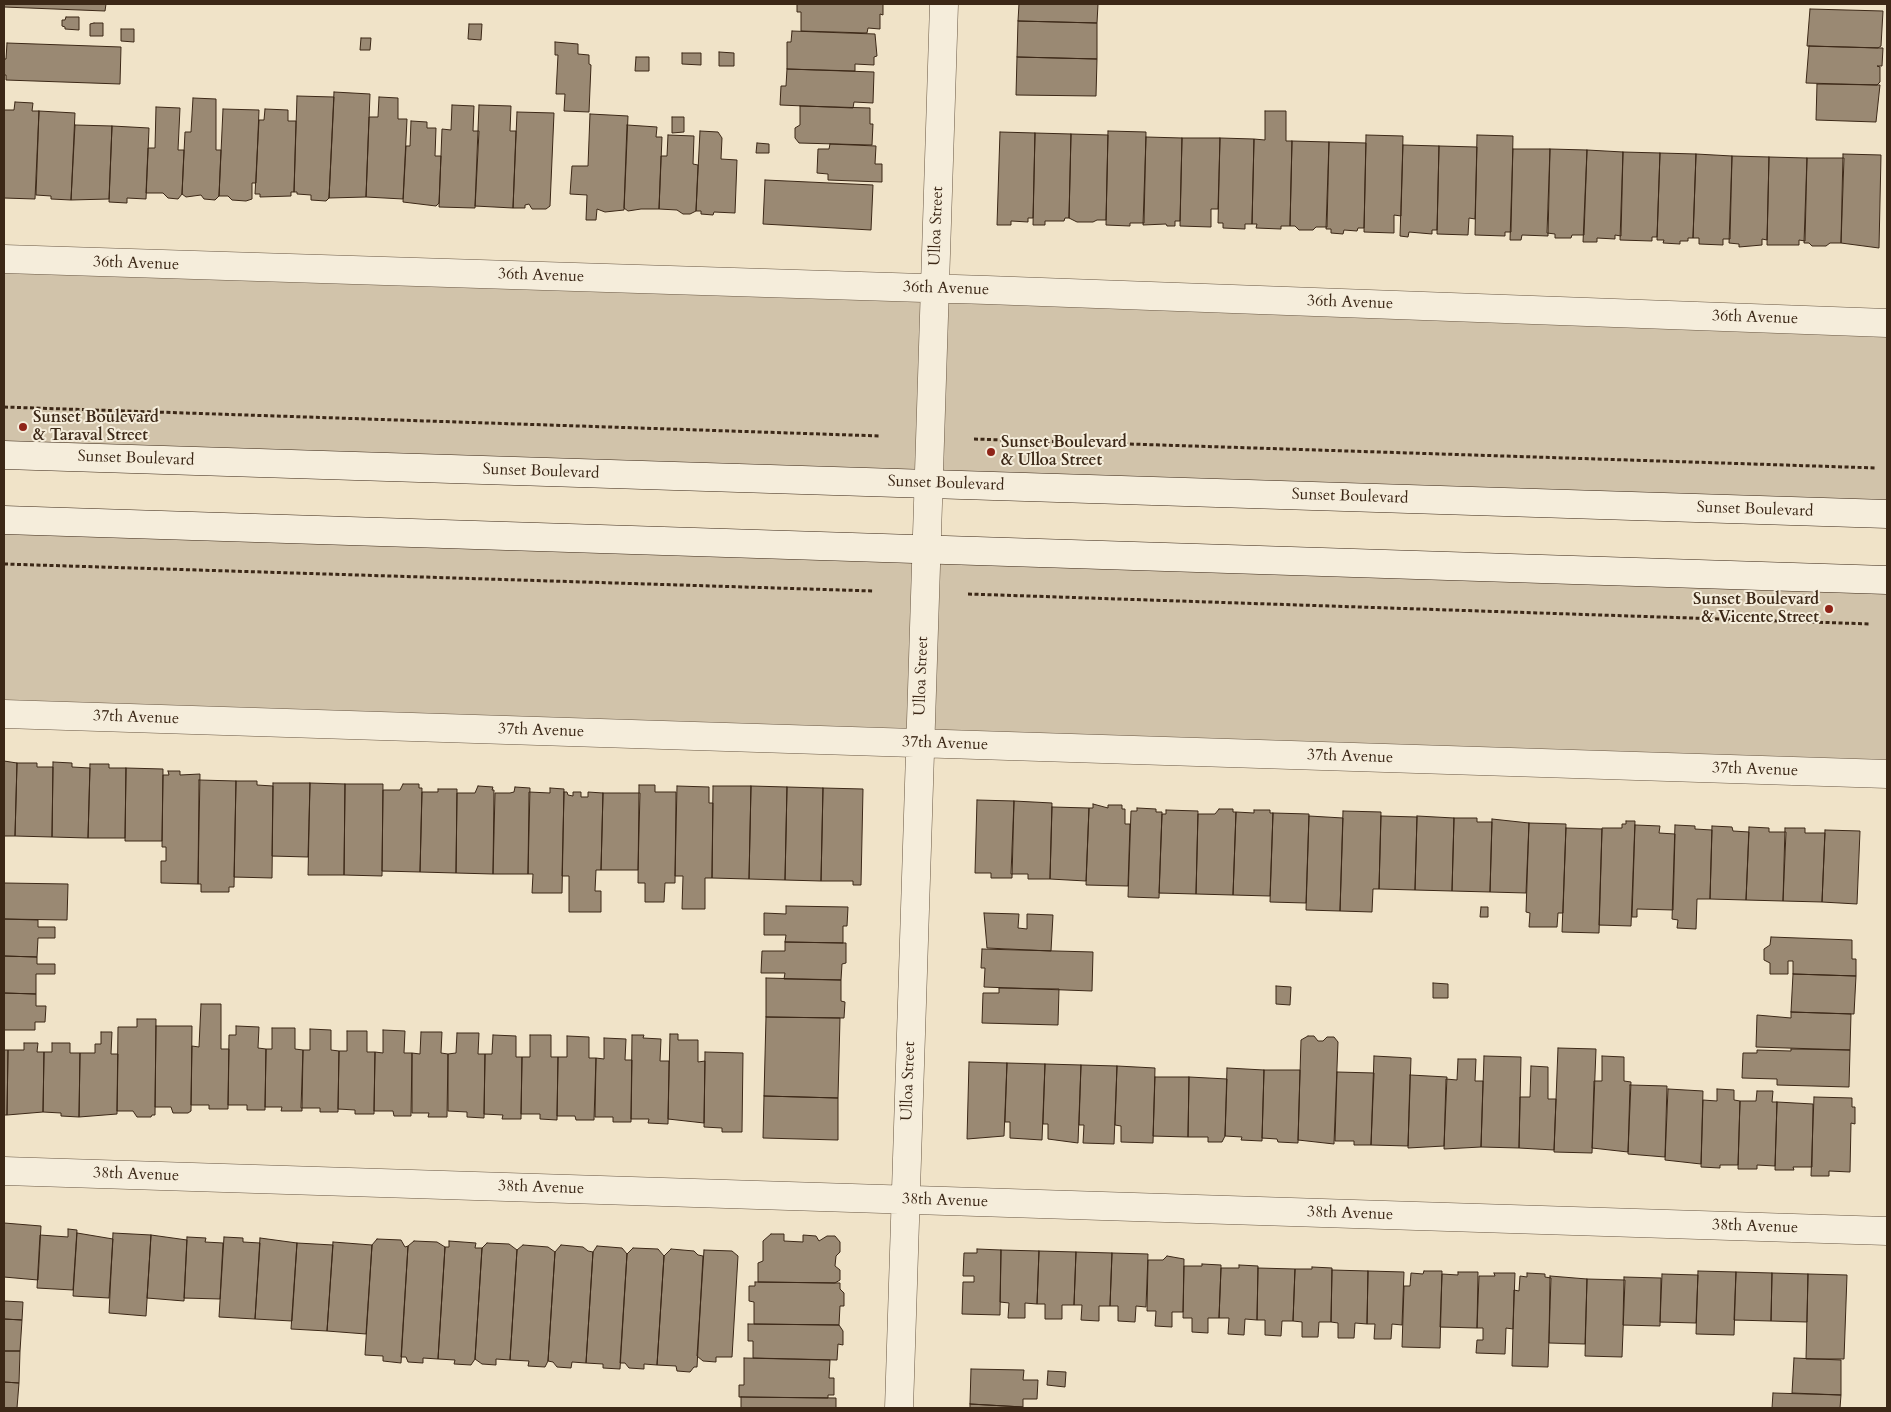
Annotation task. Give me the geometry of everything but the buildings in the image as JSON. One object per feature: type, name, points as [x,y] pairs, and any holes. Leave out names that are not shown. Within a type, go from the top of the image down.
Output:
[{"type":"street","name":"Ulloa Street","points":[[899,1408],[944,4]]},
{"type":"street","name":"36th Avenue","points":[[4,259],[935,289],[1887,323]]},
{"type":"street","name":"Sunset Boulevard","points":[[4,455],[1887,514]]},
{"type":"street","points":[[4,520],[1887,580]]},
{"type":"street","name":"37th Avenue","points":[[4,714],[1887,774]]},
{"type":"street","name":"38th Avenue","points":[[4,1171],[1887,1231]]},
{"type":"path","points":[[4,407],[881,436]]},
{"type":"path","points":[[974,439],[1877,468]]},
{"type":"path","points":[[4,564],[873,591]]},
{"type":"path","points":[[968,594],[1872,624]]},
{"type":"shaded area","points":[[4,259],[1887,323],[1887,514],[4,454]]},
{"type":"shaded area","points":[[4,520],[1887,580],[1887,774],[4,714]]},
{"type":"place","name":"Sunset Boulevard & Taraval Street","points":[[23,427]]},
{"type":"place","name":"Sunset Boulevard & Ulloa Street","points":[[991,452]]},
{"type":"place","name":"Sunset Boulevard & Vicente Street","points":[[1829,609]]}]
